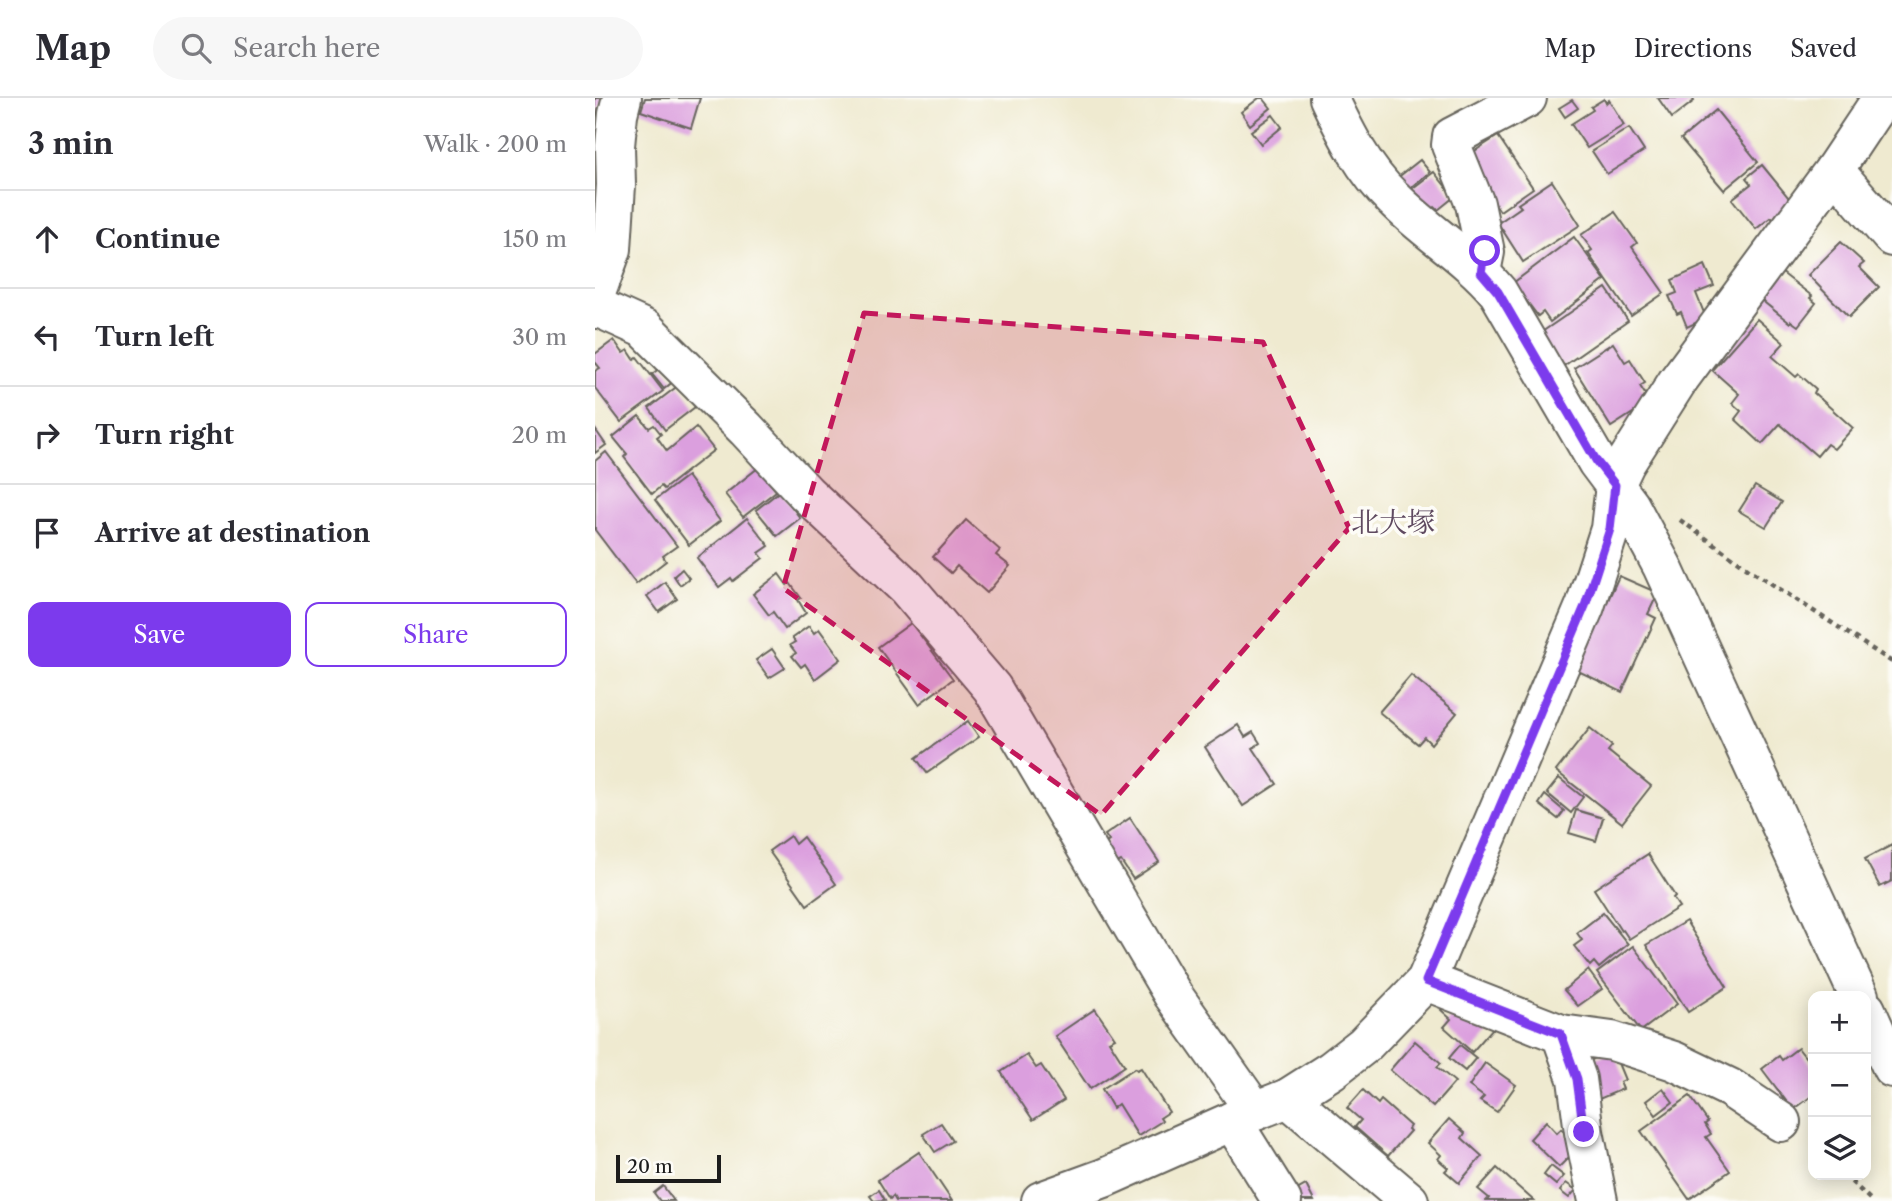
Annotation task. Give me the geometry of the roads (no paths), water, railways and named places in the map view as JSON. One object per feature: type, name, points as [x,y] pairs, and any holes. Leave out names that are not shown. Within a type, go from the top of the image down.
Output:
[{"type":"street","points":[[595,296],[612,249],[617,185],[615,146],[621,98]]},
{"type":"street","points":[[1329,98],[1354,149],[1392,198],[1481,272],[1498,292],[1597,462],[1623,496],[1662,566],[1857,991]]},
{"type":"street","points":[[1481,272],[1485,251],[1475,204],[1451,145],[1452,137],[1527,98]]},
{"type":"street","points":[[1041,1201],[1104,1178],[1258,1110],[1332,1070],[1364,1045],[1426,981],[1585,606],[1623,496],[1625,464],[1677,382],[1834,170],[1882,98]]},
{"type":"street","points":[[1834,170],[1892,237]]},
{"type":"street","points":[[595,309],[601,309],[645,329],[806,493],[907,588],[992,688],[1173,995],[1258,1110],[1282,1201]]},
{"type":"street","points":[[1426,981],[1561,1034],[1612,1041],[1674,1061],[1730,1088],[1781,1122]]},
{"type":"street","points":[[1871,1021],[1892,1068]]},
{"type":"street","points":[[1561,1034],[1577,1079],[1598,1201]]},
{"type":"street","points":[[1258,1110],[1409,1201]]},
{"type":"district","name":"北大塚","points":[[1393,522]]}]
